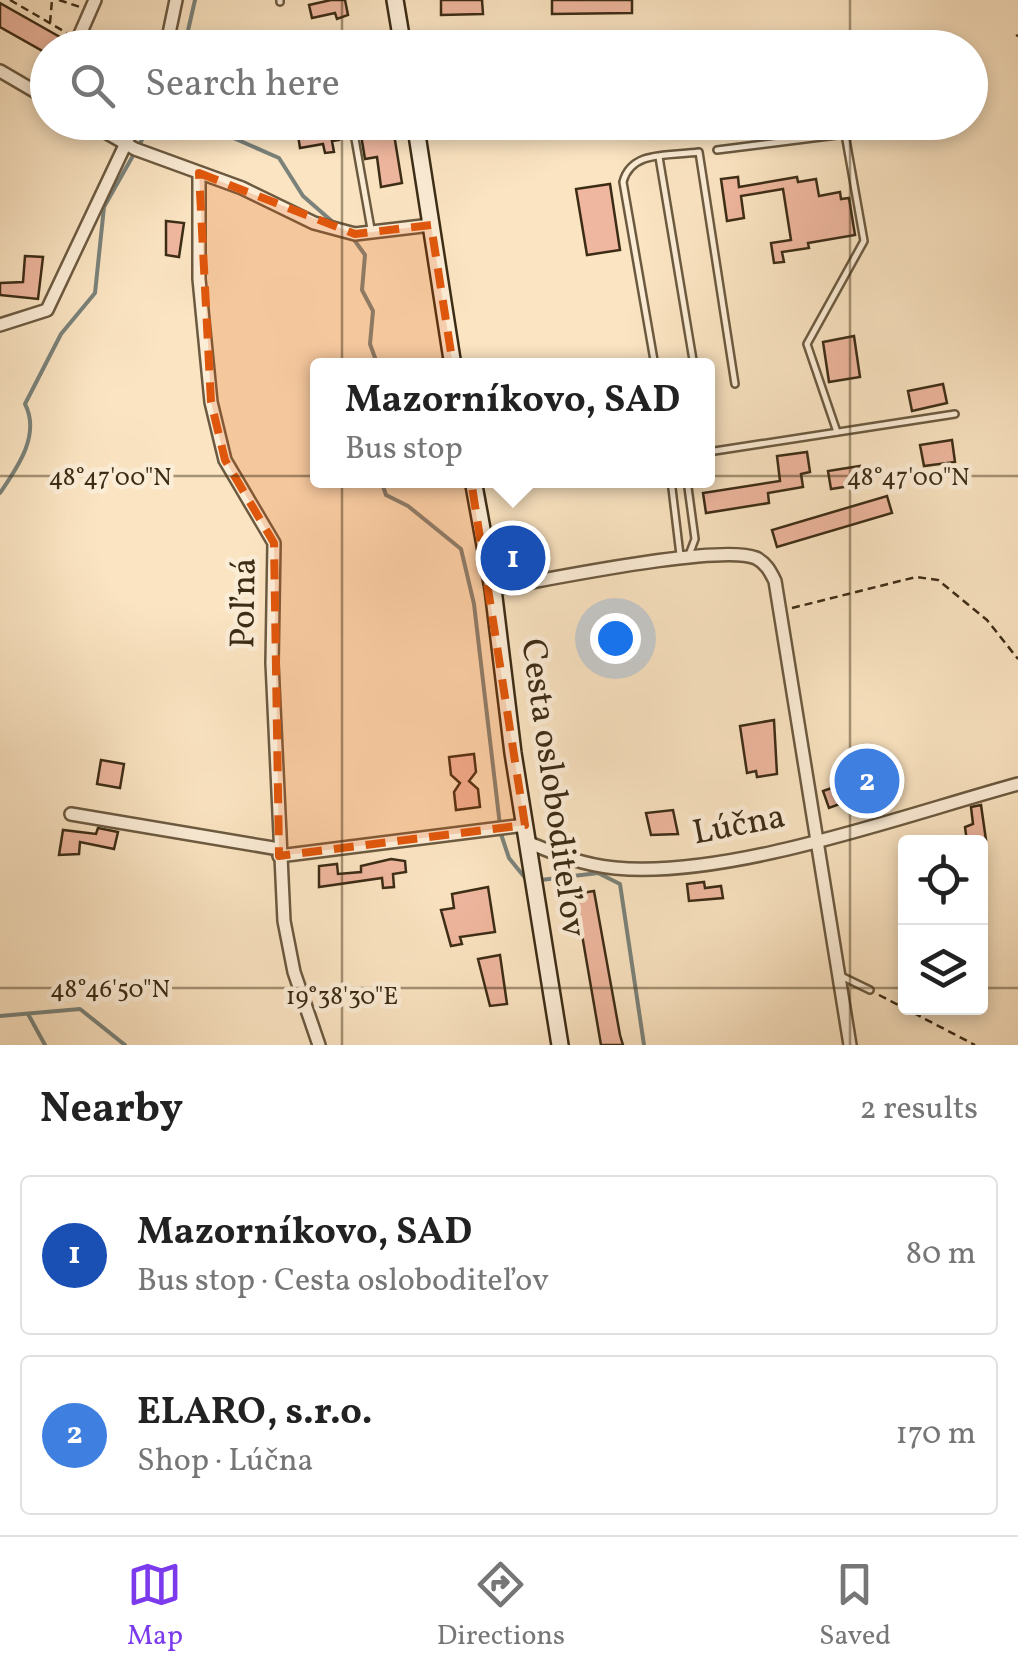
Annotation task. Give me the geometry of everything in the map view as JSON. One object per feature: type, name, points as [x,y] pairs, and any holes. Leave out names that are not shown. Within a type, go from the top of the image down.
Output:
[{"type":"main road","points":[[395,0],[400,30]]},
{"type":"main road","points":[[417,140],[452,358]]},
{"type":"main road","name":"Cesta osloboditeľov","points":[[475,488],[494,589],[526,834],[560,1045]]},
{"type":"street","points":[[80,30],[95,0]]},
{"type":"street","points":[[170,30],[176,0]]},
{"type":"street","points":[[0,71],[30,88]]},
{"type":"street","points":[[118,140],[314,223],[355,234],[431,225]]},
{"type":"street","points":[[0,325],[47,310],[132,140]]},
{"type":"street","name":"Poľná","points":[[199,173],[200,280],[211,402],[225,460],[274,543],[272,663],[279,852],[287,938],[319,1045]]},
{"type":"street","points":[[494,589],[684,558],[754,557],[768,567],[775,581],[850,1045]]},
{"type":"street","name":"Lúčna","points":[[526,834],[575,862],[616,868],[664,868],[754,856],[1018,784]]},
{"type":"street","points":[[72,814],[279,852],[526,834]]},
{"type":"lane","points":[[355,140],[371,232]]},
{"type":"lane","points":[[718,150],[797,140]]},
{"type":"lane","points":[[836,432],[807,344],[864,241],[846,140]]},
{"type":"lane","points":[[654,358],[623,182],[627,166],[636,160],[699,152],[735,384]]},
{"type":"lane","points":[[660,157],[693,358]]},
{"type":"lane","points":[[715,451],[955,414]]},
{"type":"lane","points":[[672,488],[684,558]]},
{"type":"lane","points":[[684,558],[695,539],[688,488]]},
{"type":"lane","points":[[836,974],[870,990]]},
{"type":"path","points":[[10,0],[59,30]]},
{"type":"path","points":[[50,23],[52,0]]},
{"type":"path","points":[[59,0],[81,7]]},
{"type":"path","points":[[780,615],[798,604],[916,577],[938,580],[988,620],[1018,659]]},
{"type":"path","points":[[870,990],[975,1045]]},
{"type":"highlighted area","points":[[199,173],[355,234],[431,225],[525,825],[279,856],[274,543],[225,460],[211,402]]},
{"type":"building","points":[[345,0],[348,15],[337,19],[335,13],[312,18],[309,5]]},
{"type":"building","points":[[441,0],[482,0],[483,14],[441,15]]},
{"type":"building","points":[[552,0],[632,0],[632,13],[552,14]]},
{"type":"building","points":[[0,3],[48,30],[30,30],[30,44],[0,27]]},
{"type":"building","points":[[299,140],[339,140],[332,141],[334,152],[325,153],[323,144],[300,148]]},
{"type":"building","points":[[362,140],[395,140],[402,183],[381,187],[377,157],[365,159]]},
{"type":"building","points":[[738,177],[739,187],[797,177],[798,182],[816,179],[819,196],[840,192],[841,199],[849,198],[855,235],[808,243],[809,248],[782,252],[784,262],[774,263],[771,243],[791,240],[783,189],[741,196],[744,218],[727,221],[721,179]]},
{"type":"building","points":[[610,184],[620,250],[587,255],[576,189]]},
{"type":"building","points":[[166,221],[184,223],[179,257],[166,255]]},
{"type":"building","points":[[25,256],[43,257],[38,299],[0,295],[0,283],[23,282]]},
{"type":"building","points":[[854,336],[860,377],[829,382],[823,342]]},
{"type":"building","points":[[943,384],[947,403],[912,411],[908,391]]},
{"type":"building","points":[[952,440],[955,462],[924,466],[920,445]]},
{"type":"building","points":[[807,452],[810,472],[801,474],[803,487],[768,493],[769,503],[706,513],[703,493],[780,481],[777,456]]},
{"type":"building","points":[[860,466],[863,484],[831,489],[828,471]]},
{"type":"building","points":[[887,496],[892,513],[777,547],[772,530]]},
{"type":"building","points":[[774,720],[777,774],[757,777],[756,771],[747,773],[740,726]]},
{"type":"building","points":[[474,754],[476,772],[469,781],[478,789],[480,807],[456,810],[454,792],[460,783],[451,775],[449,757]]},
{"type":"building","points":[[101,760],[124,764],[120,788],[97,784]]},
{"type":"building","points":[[880,771],[887,792],[846,807],[845,802],[829,808],[823,791]]},
{"type":"building","points":[[981,805],[985,835],[966,835],[965,827],[973,824],[971,807]]},
{"type":"building","points":[[673,810],[678,834],[651,835],[646,813]]},
{"type":"building","points":[[98,828],[118,832],[114,849],[80,842],[79,854],[59,855],[63,830],[96,834]]},
{"type":"building","points":[[391,859],[405,861],[406,872],[393,874],[394,887],[383,888],[382,878],[319,887],[319,866],[337,864],[338,874],[361,872],[361,866]]},
{"type":"building","points":[[704,882],[705,888],[721,886],[723,898],[689,901],[687,884]]},
{"type":"building","points":[[488,887],[495,932],[460,937],[462,944],[451,946],[441,910],[454,908],[452,894]]},
{"type":"building","points":[[594,891],[623,1045],[601,1045],[575,894]]},
{"type":"building","points":[[500,955],[507,1004],[490,1006],[478,959]]},
{"type":"waterway","points":[[188,30],[195,0]]},
{"type":"waterway","points":[[0,493],[29,439],[25,404],[61,334],[95,293],[104,207],[142,140]]},
{"type":"waterway","points":[[238,140],[279,158],[303,196],[334,223]]},
{"type":"waterway","points":[[355,241],[365,255],[362,290],[373,311],[370,344],[375,358]]},
{"type":"waterway","points":[[384,488],[386,495],[408,506],[461,549],[474,604],[501,834],[509,858],[526,879]]},
{"type":"waterway","points":[[541,880],[598,873],[620,884],[644,1045]]},
{"type":"waterway","points":[[0,1016],[80,1009],[125,1045]]},
{"type":"waterway","points":[[28,1014],[45,1045]]},
{"type":"place","name":"Mazorníkovo, SAD","points":[[513,558]]},
{"type":"place","name":"ELARO, s.r.o.","points":[[867,781]]}]
